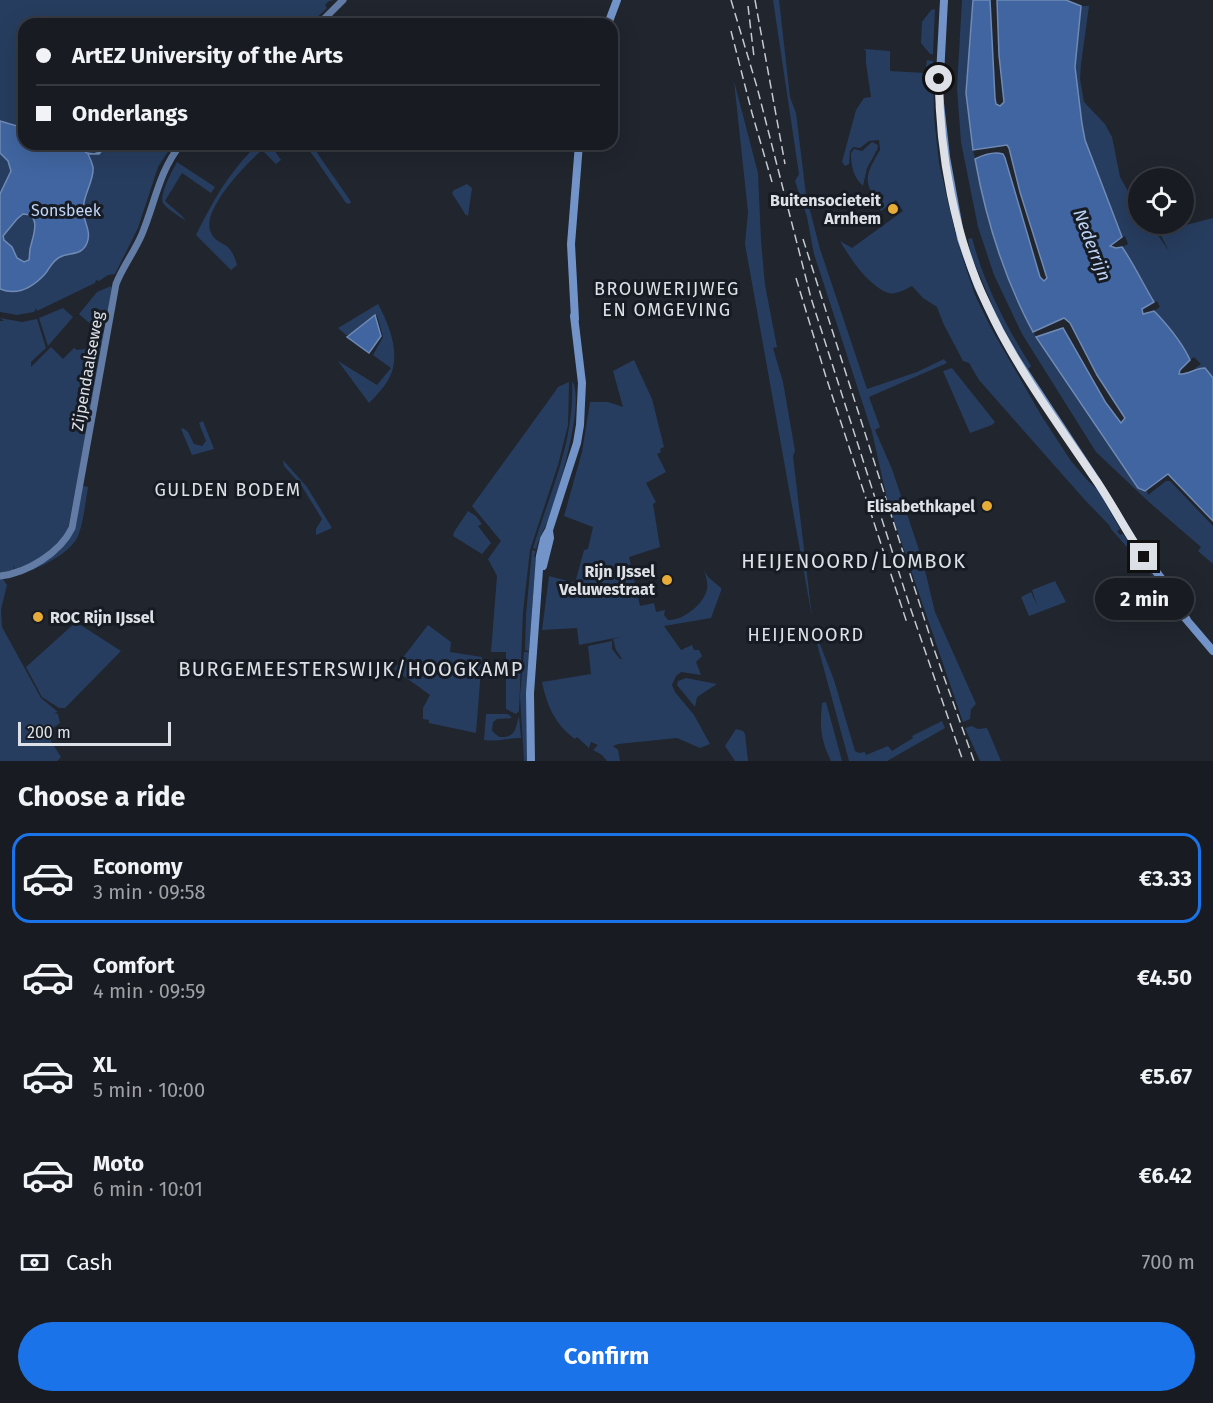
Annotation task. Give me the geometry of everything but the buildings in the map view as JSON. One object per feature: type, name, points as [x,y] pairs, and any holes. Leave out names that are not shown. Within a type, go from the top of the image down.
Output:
[{"type":"main road","points":[[325,18],[343,0]]},
{"type":"main road","points":[[610,18],[617,0]]},
{"type":"main road","points":[[944,0],[942,45],[944,75],[941,111],[946,157],[956,213],[966,238],[978,286],[1000,331],[1054,417],[1075,441],[1091,473],[1137,547],[1168,587],[1187,620]]},
{"type":"main road","name":"Zijpendaalseweg","points":[[0,576],[26,568],[50,554],[72,528],[116,284],[123,266],[142,236],[165,167],[177,150]]},
{"type":"main road","points":[[531,760],[530,683],[540,556],[573,453],[577,396],[571,244],[579,150]]},
{"type":"main road","points":[[1152,567],[1165,596],[1213,651]]},
{"type":"green space","name":"Sonsbeek","points":[[0,0],[334,0],[325,5],[327,8],[316,18],[18,18],[18,150],[169,150],[158,167],[138,228],[115,274],[108,275],[99,281],[96,280],[95,283],[37,311],[36,308],[34,312],[17,315],[0,312]]},
{"type":"green space","points":[[773,0],[779,0],[790,97],[796,113],[806,195],[820,249],[867,389],[917,372],[944,359],[947,363],[869,397],[880,427],[875,430],[892,469],[923,562],[935,612],[976,704],[971,709],[970,719],[963,722],[888,503],[872,432],[814,254],[807,217],[795,181],[799,174]]},
{"type":"green space","points":[[962,0],[973,0],[966,93],[973,150],[988,219],[1023,314],[1041,345],[1147,490],[1148,495],[1166,481],[1170,481],[1213,526],[1213,564],[1198,551],[1201,547],[1096,452],[1022,334],[994,275],[978,227],[961,142],[957,88]]},
{"type":"green space","points":[[1081,6],[1089,6],[1080,79],[1084,102],[1105,124],[1112,137],[1120,177],[1128,191],[1128,234],[1157,234],[1169,251],[1160,234],[1194,234],[1194,223],[1213,218],[1213,378],[1205,370],[1194,369],[1201,364],[1194,357],[1190,360],[1178,338],[1154,311],[1160,307],[1157,301],[1154,302],[1122,247],[1128,244],[1125,236],[1122,237],[1085,140],[1078,104],[1075,67]]},
{"type":"green space","points":[[935,9],[933,54],[930,54],[921,43],[922,22],[931,10]]},
{"type":"green space","points":[[864,49],[890,51],[890,71],[925,73],[927,60],[933,61],[934,117],[939,163],[957,241],[975,295],[991,328],[1041,415],[1071,461],[1097,489],[1120,529],[1117,531],[1120,535],[1123,534],[1156,580],[979,380],[969,363],[963,361],[937,307],[923,298],[912,286],[889,293],[874,285],[840,241],[852,248],[903,211],[896,200],[881,211],[869,186],[868,175],[880,150],[879,140],[869,141],[860,148],[853,147],[850,151],[849,164],[845,166],[842,162],[856,110],[864,98],[871,97]]},
{"type":"green space","points":[[734,81],[758,173],[765,285],[777,347],[773,348],[783,382],[795,451],[793,456],[812,617],[745,244],[748,212]]},
{"type":"green space","points":[[872,142],[878,145],[877,150],[867,168],[863,186],[853,171],[851,153],[854,149],[862,151]]},
{"type":"green space","points":[[253,150],[262,150],[219,198],[210,221],[212,235],[231,251],[234,257],[237,265],[231,270],[196,235],[223,186]]},
{"type":"green space","points":[[262,150],[274,150],[281,160],[276,164]]},
{"type":"green space","points":[[309,150],[315,150],[351,202],[346,203]]},
{"type":"green space","points":[[177,162],[215,187],[211,193],[182,173],[165,201],[186,221],[167,208],[162,199]]},
{"type":"green space","points":[[467,184],[472,188],[468,216],[452,193]]},
{"type":"green space","points":[[972,238],[997,304],[1031,366],[1028,369],[999,321],[972,261],[968,239]]},
{"type":"green space","points":[[111,286],[106,323],[94,327],[79,314],[97,292]]},
{"type":"green space","points":[[378,304],[391,335],[394,360],[392,373],[387,382],[369,403],[338,361],[377,385],[391,368],[373,355],[383,337],[377,315],[351,334],[346,335],[338,328]]},
{"type":"green space","points":[[63,308],[73,317],[48,346],[39,318]]},
{"type":"green space","points":[[0,318],[22,322],[37,319],[46,348],[31,362],[31,367],[51,347],[63,359],[74,348],[85,349],[105,331],[68,529],[52,548],[38,559],[15,569],[13,565],[14,570],[0,573],[0,321],[4,321]]},
{"type":"green space","points":[[634,360],[652,399],[664,447],[657,454],[666,472],[646,483],[656,502],[653,504],[660,547],[629,557],[640,606],[654,603],[656,612],[665,610],[664,615],[668,620],[686,615],[705,595],[707,584],[704,570],[708,577],[721,588],[721,591],[711,618],[664,626],[681,650],[692,645],[694,650],[699,650],[702,656],[696,662],[701,675],[681,672],[676,676],[672,685],[694,715],[710,744],[700,748],[677,738],[618,744],[613,746],[618,750],[620,761],[607,761],[593,750],[598,745],[591,742],[589,748],[577,737],[575,739],[557,721],[549,707],[542,682],[591,674],[588,646],[612,641],[612,649],[622,659],[613,639],[620,637],[579,645],[577,628],[542,630],[549,576],[575,583],[584,550],[588,549],[593,527],[564,516],[582,452],[590,402],[608,402],[623,407],[613,371]]},
{"type":"green space","points":[[952,368],[995,422],[992,425],[970,433],[943,371]]},
{"type":"green space","points":[[572,381],[576,407],[569,446],[559,487],[536,549],[533,548],[554,486],[570,425]]},
{"type":"green space","points":[[569,382],[568,425],[558,465],[530,550],[523,612],[519,711],[516,714],[506,709],[506,652],[491,652],[497,576],[488,559],[501,541],[472,506],[558,387]]},
{"type":"green space","points":[[203,421],[214,449],[192,455],[181,429],[188,432],[194,444],[202,446],[206,441],[199,423]]},
{"type":"green space","points":[[283,460],[307,487],[332,528],[316,535],[316,529],[322,519],[301,485],[284,466]]},
{"type":"green space","points":[[83,486],[88,488],[82,524],[74,543],[54,559],[23,573],[36,566],[74,528]]},
{"type":"green space","points":[[468,511],[482,524],[478,526],[491,543],[482,554],[453,536]]},
{"type":"green space","points":[[532,550],[536,551],[534,556],[536,557],[529,651],[525,650],[526,615]]},
{"type":"green space","points":[[0,579],[3,579],[7,585],[1,609],[2,627],[41,698],[58,712],[54,713],[58,714],[60,723],[53,728],[51,741],[61,757],[57,761],[0,761]]},
{"type":"green space","points":[[1055,581],[1066,602],[1029,616],[1021,597],[1031,592],[1037,605],[1032,590]]},
{"type":"green space","points":[[76,622],[121,651],[65,708],[59,708],[42,697],[26,667]]},
{"type":"green space","points":[[428,625],[451,642],[450,652],[482,657],[476,733],[429,723],[429,720],[423,719],[423,708],[430,695],[394,669]]},
{"type":"green space","points":[[818,639],[834,680],[855,751],[865,752],[866,755],[888,746],[892,751],[913,738],[912,736],[942,721],[945,728],[887,761],[849,761],[816,640]]},
{"type":"green space","points":[[524,652],[529,652],[528,761],[524,761],[520,696]]},
{"type":"green space","points":[[686,678],[717,684],[697,697],[695,707],[677,685],[678,681]]},
{"type":"green space","points":[[826,702],[842,761],[831,761],[823,739],[822,703]]},
{"type":"green space","points":[[486,714],[508,714],[512,718],[497,719],[493,722],[492,731],[499,737],[512,734],[519,716],[521,738],[484,740]]},
{"type":"green space","points":[[972,726],[978,729],[987,728],[1001,761],[980,761],[965,728]]},
{"type":"green space","points":[[736,729],[745,734],[748,761],[735,761],[725,746]]},
{"type":"water","name":"Nederrijn","points":[[973,0],[990,0],[995,98],[996,104],[1000,106],[1004,102],[997,0],[1066,0],[1081,6],[1075,67],[1085,140],[1122,237],[1110,246],[1122,247],[1154,302],[1142,309],[1143,314],[1154,311],[1187,353],[1190,360],[1179,374],[1205,368],[1213,378],[1213,521],[1168,474],[1145,491],[1138,488],[1036,337],[1063,328],[1106,403],[1121,423],[1125,418],[1097,375],[1070,323],[1064,318],[1033,332],[1013,291],[997,248],[975,159],[985,155],[1003,154],[1040,277],[1044,281],[1047,278],[1009,148],[1007,145],[973,150],[966,93]]},
{"type":"water","points":[[0,121],[18,126],[18,150],[83,150],[94,154],[88,154],[93,165],[93,172],[83,209],[88,230],[85,247],[79,252],[57,259],[35,283],[19,291],[0,289],[0,194],[11,171],[8,161],[0,153]],"holes":[[[23,214],[32,217],[35,230],[29,260],[24,262],[17,258],[3,236]]]},
{"type":"water","points":[[375,315],[381,336],[369,353],[347,337]]},
{"type":"railway","points":[[731,0],[757,87],[811,298],[910,607],[963,761]]},
{"type":"railway","points":[[755,0],[785,164]]},
{"type":"railway","points":[[748,6],[754,57]]},
{"type":"railway","points":[[731,31],[772,182]]},
{"type":"railway","points":[[803,239],[934,649],[974,761]]},
{"type":"railway","points":[[796,278],[907,623]]},
{"type":"place","name":"Buitensocieteit Arnhem","points":[[893,209]]},
{"type":"place","name":"Elisabethkapel","points":[[987,506]]},
{"type":"place","name":"Rijn IJssel Veluwestraat","points":[[667,580]]},
{"type":"place","name":"ROC Rijn IJssel","points":[[38,617]]},
{"type":"district","name":"BROUWERIJWEG EN OMGEVING","points":[[667,299]]},
{"type":"district","name":"GULDEN BODEM","points":[[228,490]]},
{"type":"district","name":"HEIJENOORD/LOMBOK","points":[[854,561]]},
{"type":"district","name":"HEIJENOORD","points":[[806,635]]},
{"type":"district","name":"BURGEMEESTERSWIJK/HOOGKAMP","points":[[351,669]]},
{"type":"route","points":[[939,79],[942,128],[949,179],[961,239],[978,286],[1017,360],[1144,557]]}]
